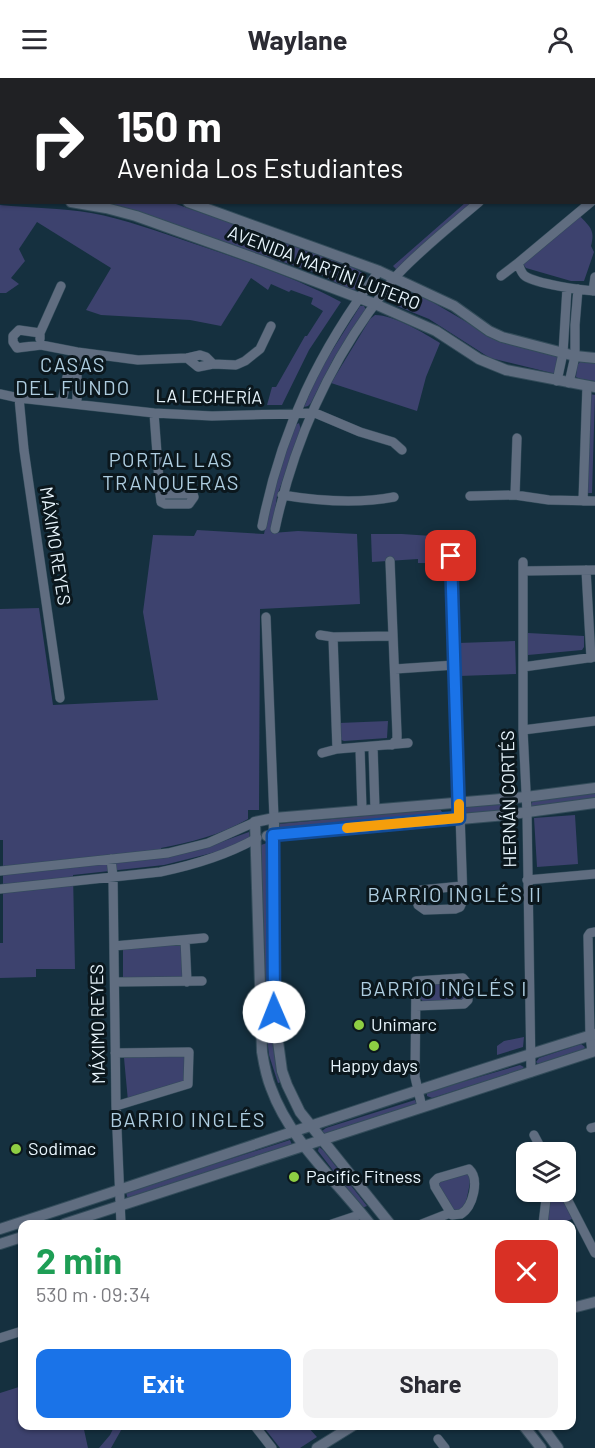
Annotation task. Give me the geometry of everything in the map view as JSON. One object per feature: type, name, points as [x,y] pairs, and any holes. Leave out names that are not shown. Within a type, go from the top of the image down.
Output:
[{"type":"street","name":"AVENIDA MARTÍN LUTERO","points":[[83,204],[136,216],[360,298],[436,331],[484,362],[518,374],[591,386]]},
{"type":"street","name":"AVENIDA MARTÍN LUTERO","points":[[193,204],[379,272],[454,306],[502,337],[575,356],[595,358]]},
{"type":"street","points":[[275,529],[282,495],[311,412],[331,370],[375,304],[395,279],[477,204]]},
{"type":"street","points":[[501,276],[588,204]]},
{"type":"street","points":[[518,263],[527,277],[567,288],[594,291],[595,277]]},
{"type":"street","points":[[262,526],[274,474],[294,414],[316,368],[379,272]]},
{"type":"street","points":[[41,345],[40,333],[61,286]]},
{"type":"street","points":[[557,381],[563,353],[567,288]]},
{"type":"street","points":[[569,383],[575,356],[578,289]]},
{"type":"street","points":[[564,323],[575,325]]},
{"type":"street","points":[[40,333],[20,330],[13,336],[13,342],[17,348],[41,345],[138,360],[187,358],[201,355],[213,364],[236,365],[254,356],[265,341],[271,326]]},
{"type":"street","points":[[77,352],[77,404]]},
{"type":"street","points":[[62,402],[67,377],[76,364]]},
{"type":"street","points":[[583,501],[591,386]]},
{"type":"street","name":"LA LECHERÍA","points":[[0,394],[154,413],[212,416],[311,412]]},
{"type":"street","name":"MÁXIMO REYES","points":[[19,398],[24,450],[60,698]]},
{"type":"street","points":[[311,412],[393,442],[402,450]]},
{"type":"street","points":[[154,413],[160,494]]},
{"type":"street","points":[[515,495],[517,438]]},
{"type":"street","points":[[282,495],[324,500],[377,500],[394,497]]},
{"type":"street","points":[[471,496],[515,495],[549,500],[595,501]]},
{"type":"street","points":[[451,556],[463,900],[460,907],[425,910],[418,905],[417,895],[421,890],[462,886]]},
{"type":"street","points":[[390,561],[397,734],[397,739],[392,745]]},
{"type":"street","name":"HERNÁN CORTÉS","points":[[531,1072],[527,812],[523,730],[523,566],[591,570]]},
{"type":"street","points":[[523,667],[593,657],[591,570]]},
{"type":"street","points":[[266,617],[274,818],[274,1012],[279,1055],[287,1085],[300,1112],[387,1220]]},
{"type":"street","points":[[320,635],[333,637],[393,636]]},
{"type":"street","points":[[333,637],[337,749]]},
{"type":"street","points":[[395,669],[455,664]]},
{"type":"street","points":[[523,730],[595,721]]},
{"type":"street","points":[[322,753],[337,749],[408,743]]},
{"type":"street","points":[[373,747],[375,809]]},
{"type":"street","points":[[360,748],[362,810]]},
{"type":"street","points":[[0,871],[168,853],[202,844],[255,822],[274,818],[526,797],[595,788]]},
{"type":"street","points":[[0,889],[184,867],[237,850],[257,838],[273,835],[527,812],[595,803]]},
{"type":"street","points":[[255,822],[262,1052],[271,1089],[294,1131],[367,1220]]},
{"type":"street","name":"MÁXIMO REYES","points":[[111,859],[121,1220]]},
{"type":"street","points":[[527,880],[595,874]]},
{"type":"street","points":[[77,1220],[593,1051],[592,933]]},
{"type":"street","points":[[114,946],[204,938]]},
{"type":"street","points":[[185,940],[187,982]]},
{"type":"street","points":[[416,1006],[464,1004],[468,1000],[467,983],[463,978],[416,981],[415,1077],[422,1107]]},
{"type":"street","points":[[114,982],[202,981]]},
{"type":"street","points":[[28,1220],[310,1125],[592,1035]]},
{"type":"street","points":[[115,1053],[189,1052],[188,1084],[116,1106]]},
{"type":"street","points":[[271,1089],[287,1085]]},
{"type":"street","points":[[534,1135],[538,1142]]},
{"type":"street","points":[[432,1220],[450,1213],[461,1214],[470,1206],[474,1179],[469,1169],[438,1178],[434,1182],[450,1213]]},
{"type":"street","points":[[543,1220],[546,1202]]},
{"type":"street","points":[[567,1202],[574,1220]]},
{"type":"street","points":[[344,1220],[377,1206]]},
{"type":"street","points":[[51,1220],[53,1212]]},
{"type":"street","points":[[0,1229],[18,1223]]},
{"type":"street","points":[[576,1224],[595,1253]]},
{"type":"street","points":[[0,1244],[18,1238]]},
{"type":"street","points":[[576,1307],[594,1304]]},
{"type":"street","points":[[0,1338],[18,1332]]},
{"type":"street","points":[[258,1430],[272,1448]]},
{"type":"street","points":[[317,1448],[346,1430]]},
{"type":"street","points":[[526,1430],[538,1447],[550,1438]]},
{"type":"street","points":[[544,1430],[558,1448]]},
{"type":"street","points":[[438,1439],[445,1448]]},
{"type":"shaded area","points":[[109,204],[176,204],[346,263],[364,274],[364,281],[359,289],[351,290],[319,274]]},
{"type":"shaded area","points":[[464,204],[475,204],[397,270],[393,266]]},
{"type":"shaded area","points":[[0,205],[80,211],[129,222],[268,270],[341,302],[309,350],[282,405],[267,405],[272,387],[276,387],[305,336],[323,311],[311,304],[313,298],[291,290],[289,292],[271,284],[268,290],[251,278],[221,326],[190,320],[101,315],[86,310],[111,268],[37,222],[19,249],[25,261],[11,278],[19,284],[6,293],[0,293]]},
{"type":"shaded area","points":[[579,215],[591,229],[591,246],[594,252],[584,281],[571,281],[526,268],[523,264]]},
{"type":"shaded area","points":[[399,288],[429,300],[508,344],[559,357],[556,374],[490,358],[429,319],[397,306],[392,298],[394,291]]},
{"type":"shaded area","points":[[360,306],[364,306],[366,310],[334,358],[311,403],[304,407],[318,373]]},
{"type":"shaded area","points":[[375,315],[400,321],[440,343],[426,377],[417,411],[331,383],[370,319]]},
{"type":"shaded area","points":[[581,361],[595,363],[595,381],[576,377],[577,365]]},
{"type":"shaded area","points":[[590,394],[595,395],[592,493],[586,493]]},
{"type":"shaded area","points":[[299,423],[301,430],[277,496],[272,533],[298,531],[357,534],[360,604],[260,609],[259,810],[248,810],[248,819],[217,834],[161,848],[161,858],[207,847],[249,832],[250,839],[220,851],[164,865],[73,875],[75,969],[36,969],[36,977],[0,978],[0,943],[3,943],[3,840],[0,840],[0,609],[39,608],[53,705],[158,700],[143,612],[153,535],[194,536],[197,530],[264,534],[276,479],[295,425]]},
{"type":"shaded area","points":[[371,534],[447,537],[449,563],[418,563],[418,559],[372,562]]},
{"type":"shaded area","points":[[528,633],[584,636],[584,647],[582,650],[528,655]]},
{"type":"shaded area","points":[[515,641],[516,674],[459,676],[458,643]]},
{"type":"shaded area","points":[[388,721],[387,738],[344,741],[339,739],[339,723]]},
{"type":"shaded area","points":[[595,793],[595,800],[530,806],[533,801]]},
{"type":"shaded area","points":[[514,802],[514,809],[463,814],[467,807]]},
{"type":"shaded area","points":[[440,809],[442,812],[440,816],[279,831],[278,824]]},
{"type":"shaded area","points":[[575,815],[578,864],[537,867],[534,818]]},
{"type":"shaded area","points":[[267,843],[272,1036],[281,1082],[278,1083],[269,1055],[267,1038],[261,845]]},
{"type":"shaded area","points":[[182,943],[184,978],[123,980],[123,949]]},
{"type":"shaded area","points":[[462,982],[465,999],[424,1003],[421,999],[422,983]]},
{"type":"shaded area","points":[[524,1037],[523,1047],[497,1055],[497,1046],[504,1041]]},
{"type":"shaded area","points":[[581,1044],[585,1047],[582,1051],[538,1064],[536,1062],[539,1058]]},
{"type":"shaded area","points":[[183,1054],[186,1056],[185,1082],[128,1101],[124,1058]]},
{"type":"shaded area","points":[[520,1065],[524,1067],[521,1070],[432,1098],[427,1096],[427,1093],[434,1090]]},
{"type":"shaded area","points":[[415,1100],[417,1104],[324,1134],[322,1131],[326,1128]]},
{"type":"shaded area","points":[[290,1140],[292,1145],[128,1200],[126,1192]]},
{"type":"shaded area","points":[[319,1147],[367,1206],[362,1208],[318,1151]]},
{"type":"shaded area","points":[[468,1172],[471,1178],[465,1207],[454,1211],[438,1186],[438,1182]]},
{"type":"shaded area","points":[[548,1202],[565,1202],[573,1218],[546,1220]]},
{"type":"shaded area","points":[[18,1387],[18,1430],[84,1430],[88,1448],[0,1448],[0,1393]]},
{"type":"shaded area","points":[[112,1430],[121,1430],[111,1448],[99,1448]]},
{"type":"shaded area","points":[[266,1430],[311,1430],[317,1437],[300,1448],[280,1448]]},
{"type":"slow traffic","points":[[347,828],[459,818],[459,804]]},
{"type":"place","name":"Unimarc","points":[[359,1025]]},
{"type":"place","name":"Happy days","points":[[374,1046]]},
{"type":"place","name":"Sodimac","points":[[16,1149]]},
{"type":"place","name":"Pacific Fitness","points":[[294,1177]]},
{"type":"district","name":"CASAS DEL FUNDO","points":[[73,376]]},
{"type":"district","name":"PORTAL LAS TRANQUERAS","points":[[171,472]]},
{"type":"district","name":"BARRIO INGLÉS II","points":[[455,895]]},
{"type":"district","name":"BARRIO INGLÉS I","points":[[444,989]]},
{"type":"district","name":"BARRIO INGLÉS","points":[[188,1120]]},
{"type":"route","points":[[274,1012],[273,835],[459,818],[451,556]]}]
